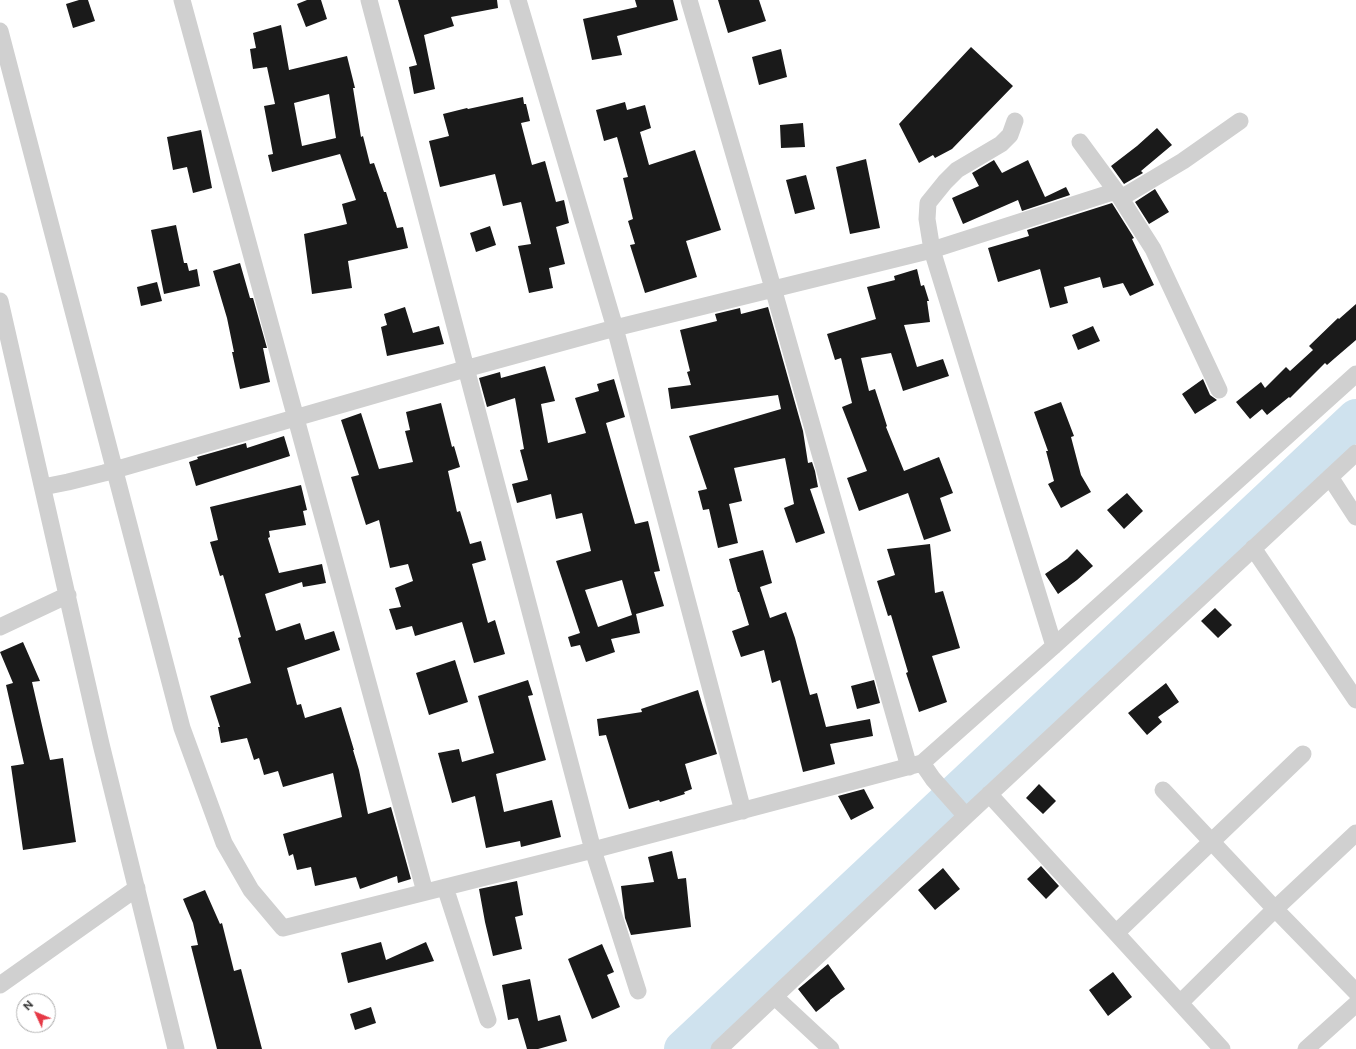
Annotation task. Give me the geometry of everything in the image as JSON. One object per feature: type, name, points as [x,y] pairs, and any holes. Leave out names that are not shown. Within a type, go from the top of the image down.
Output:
[{"type":"street","points":[[182,0],[425,892]]},
{"type":"street","points":[[369,0],[465,369],[593,850],[638,991]]},
{"type":"street","points":[[518,0],[615,328],[743,811]]},
{"type":"street","points":[[689,0],[915,765],[933,779],[962,812]]},
{"type":"street","points":[[0,31],[109,471],[182,728],[224,843],[251,890],[283,928],[593,850],[915,765],[1054,646],[1356,374]]},
{"type":"street","points":[[1015,121],[1010,135],[1001,144],[957,170],[945,182],[928,203],[927,219],[932,250],[1054,646]]},
{"type":"street","points":[[43,487],[109,471],[465,369],[615,328],[932,250],[1119,195],[1183,161],[1240,121]]},
{"type":"street","points":[[1080,142],[1119,195],[1153,249],[1218,390]]},
{"type":"street","points":[[0,301],[102,744],[176,1049]]},
{"type":"street","points":[[720,1049],[775,997],[962,812],[989,794],[1356,453]]},
{"type":"street","points":[[1330,477],[1356,517]]},
{"type":"street","points":[[1253,548],[1356,700]]},
{"type":"street","points":[[0,627],[68,596]]},
{"type":"street","points":[[1116,933],[1302,754]]},
{"type":"street","points":[[1163,790],[1275,909],[1356,992]]},
{"type":"street","points":[[989,794],[1222,1049]]},
{"type":"street","points":[[1180,1003],[1275,909],[1356,833]]},
{"type":"street","points":[[445,887],[488,1020]]},
{"type":"street","points":[[0,985],[136,888]]},
{"type":"street","points":[[775,997],[831,1049]]},
{"type":"street","points":[[1306,1049],[1356,1004]]},
{"type":"building","points":[[79,0],[88,0],[95,21],[73,28],[66,4]]},
{"type":"building","points":[[307,0],[321,0],[327,19],[306,27],[297,4]]},
{"type":"building","points":[[398,0],[497,0],[498,8],[451,17],[454,26],[424,35],[435,89],[414,94],[409,67],[417,65]]},
{"type":"building","points":[[635,0],[673,0],[678,20],[617,36],[622,55],[592,60],[583,19],[637,7]]},
{"type":"building","points":[[718,0],[759,0],[766,21],[728,33]]},
{"type":"building","points":[[281,25],[289,70],[347,56],[355,88],[353,88],[361,137],[363,136],[370,164],[374,163],[384,192],[386,192],[397,228],[403,227],[408,248],[348,261],[352,288],[312,294],[304,234],[347,224],[342,204],[356,200],[340,154],[272,172],[268,155],[273,154],[264,106],[275,104],[267,67],[253,69],[250,49],[256,48],[253,33]],"holes":[[[329,94],[336,138],[302,146],[294,103]]]},
{"type":"building","points":[[971,47],[1013,86],[952,149],[935,158],[933,155],[919,163],[899,124]]},
{"type":"building","points":[[781,49],[787,77],[759,85],[752,57]]},
{"type":"building","points":[[523,97],[530,121],[521,123],[532,165],[545,161],[556,202],[564,200],[569,223],[556,227],[565,264],[549,268],[553,288],[529,293],[518,246],[531,244],[521,202],[503,206],[495,174],[440,187],[429,141],[449,136],[443,114]]},
{"type":"building","points":[[625,102],[627,110],[645,105],[651,128],[640,132],[649,165],[695,150],[721,230],[686,241],[697,277],[645,293],[630,245],[635,244],[628,221],[633,219],[623,178],[628,177],[617,137],[604,141],[596,110]]},
{"type":"building","points":[[803,123],[805,147],[781,148],[780,125]]},
{"type":"building","points":[[1157,128],[1172,145],[1141,171],[1143,173],[1124,184],[1111,166]]},
{"type":"building","points":[[201,130],[212,188],[193,193],[187,167],[173,170],[167,137]]},
{"type":"building","points":[[866,159],[880,228],[850,234],[836,167]]},
{"type":"building","points":[[994,160],[1002,173],[1028,160],[1045,197],[1066,187],[1070,195],[1022,211],[1018,200],[963,224],[952,198],[979,186],[972,173]]},
{"type":"building","points":[[806,175],[815,209],[795,214],[786,180]]},
{"type":"building","points":[[1155,189],[1169,212],[1149,224],[1135,202]]},
{"type":"building","points":[[1112,203],[1134,238],[1132,239],[1154,285],[1130,296],[1123,283],[1103,288],[1100,277],[1064,287],[1068,303],[1050,308],[1040,269],[998,282],[988,248],[1029,236],[1027,230]]},
{"type":"building","points":[[176,225],[184,263],[187,263],[189,271],[197,269],[200,286],[164,294],[151,230]]},
{"type":"building","points":[[490,226],[496,245],[476,252],[470,233]]},
{"type":"building","points":[[240,263],[250,298],[253,298],[267,348],[263,348],[270,382],[240,389],[232,352],[234,352],[227,318],[213,271]]},
{"type":"building","points":[[917,269],[921,286],[924,285],[929,301],[927,301],[930,322],[904,325],[917,367],[943,359],[949,376],[903,391],[891,353],[861,358],[869,391],[875,389],[887,426],[886,427],[904,471],[939,457],[953,493],[940,498],[951,531],[924,540],[908,493],[859,511],[847,478],[867,471],[842,407],[852,403],[841,358],[835,360],[827,334],[876,319],[867,287],[895,280],[894,276]]},
{"type":"building","points":[[157,282],[162,301],[141,306],[137,287]]},
{"type":"building","points":[[1356,304],[1356,340],[1327,365],[1325,363],[1290,398],[1289,397],[1267,415],[1262,409],[1250,419],[1236,402],[1261,382],[1265,388],[1286,367],[1290,371],[1313,350],[1309,346],[1338,318],[1339,319]]},
{"type":"building","points":[[405,307],[413,333],[439,326],[444,344],[387,356],[381,327],[387,325],[384,314]]},
{"type":"building","points":[[768,307],[803,431],[808,463],[812,462],[815,471],[818,487],[810,489],[825,533],[796,543],[784,508],[794,504],[785,458],[734,468],[742,501],[729,504],[738,543],[718,548],[709,509],[703,510],[698,491],[707,489],[689,436],[781,409],[778,395],[671,409],[668,388],[691,385],[687,372],[690,371],[680,330],[717,321],[715,314],[740,308],[741,314]]},
{"type":"building","points":[[1093,326],[1100,341],[1078,350],[1072,335]]},
{"type":"building","points":[[545,366],[555,401],[541,404],[548,443],[586,433],[575,398],[599,391],[597,384],[614,379],[625,417],[606,423],[635,524],[648,521],[660,571],[654,572],[664,606],[636,614],[640,633],[611,639],[615,652],[586,662],[580,645],[571,647],[568,637],[580,633],[556,561],[591,551],[582,513],[556,519],[551,494],[517,503],[512,484],[528,480],[520,450],[524,449],[515,398],[487,407],[479,378],[500,372],[501,378]],"holes":[[[622,580],[632,615],[598,627],[585,590]]]},
{"type":"building","points":[[1203,379],[1210,395],[1217,400],[1195,414],[1182,394]]},
{"type":"building","points":[[1061,402],[1074,436],[1071,437],[1081,475],[1091,492],[1061,508],[1048,484],[1054,481],[1046,451],[1048,451],[1034,412]]},
{"type":"building","points":[[441,403],[452,447],[454,446],[460,467],[448,471],[457,512],[460,511],[470,544],[481,541],[486,560],[472,564],[488,623],[495,620],[505,654],[474,663],[462,622],[415,636],[412,626],[396,630],[389,609],[401,607],[395,588],[413,581],[408,564],[390,568],[379,520],[366,525],[351,477],[359,475],[341,420],[361,413],[379,469],[413,462],[405,431],[410,430],[406,412]]},
{"type":"building","points":[[284,436],[290,456],[196,486],[189,462],[198,459],[197,457],[246,443],[247,448]]},
{"type":"building","points":[[301,485],[307,510],[303,511],[306,525],[269,531],[270,537],[268,538],[279,573],[322,564],[326,583],[303,587],[302,582],[265,594],[276,631],[300,623],[305,640],[334,631],[340,650],[287,668],[297,705],[301,704],[305,718],[341,707],[354,750],[368,814],[391,807],[411,879],[398,883],[397,876],[360,889],[356,877],[315,886],[311,867],[297,870],[293,854],[289,856],[283,834],[342,817],[333,773],[283,787],[278,771],[264,775],[259,758],[254,760],[247,738],[221,743],[218,727],[220,727],[210,696],[251,683],[238,638],[241,637],[223,575],[220,576],[210,542],[218,540],[210,507]]},
{"type":"building","points":[[1127,493],[1143,511],[1124,529],[1107,510]]},
{"type":"building","points":[[930,544],[935,593],[943,591],[960,648],[932,656],[947,702],[919,712],[906,673],[908,672],[891,615],[888,616],[877,581],[895,575],[887,549]]},
{"type":"building","points":[[1077,549],[1093,566],[1058,594],[1045,574],[1067,559]]},
{"type":"building","points":[[763,550],[772,583],[760,587],[770,618],[786,612],[795,638],[810,695],[817,693],[826,727],[870,719],[873,736],[830,744],[835,764],[803,772],[780,680],[772,683],[764,650],[741,657],[732,631],[749,625],[729,559]]},
{"type":"building","points":[[1215,608],[1232,625],[1218,638],[1201,621]]},
{"type":"building","points":[[23,642],[40,681],[32,682],[50,760],[63,758],[76,842],[23,850],[11,766],[24,764],[6,685],[13,683],[0,652]]},
{"type":"building","points":[[455,660],[468,702],[429,715],[416,673]]},
{"type":"building","points":[[528,680],[533,695],[528,696],[546,760],[496,774],[504,812],[552,800],[561,837],[521,847],[520,841],[486,848],[475,796],[452,803],[438,753],[459,749],[462,762],[494,753],[478,696]]},
{"type":"building","points":[[874,680],[880,703],[857,709],[851,686]]},
{"type":"building","points":[[1166,683],[1179,702],[1158,717],[1162,722],[1147,735],[1128,713]]},
{"type":"building","points":[[698,690],[717,754],[685,764],[692,789],[684,792],[685,794],[660,802],[659,800],[629,809],[606,735],[599,736],[597,719],[642,712],[641,709]]},
{"type":"building","points":[[1039,784],[1056,801],[1043,814],[1026,798]]},
{"type":"building","points":[[864,789],[874,808],[851,820],[838,796]]},
{"type":"building","points":[[672,851],[678,879],[686,878],[691,927],[631,935],[625,918],[621,886],[654,882],[648,857]]},
{"type":"building","points":[[1041,866],[1059,886],[1046,899],[1027,879]]},
{"type":"building","points":[[943,868],[960,889],[935,910],[918,890]]},
{"type":"building","points":[[517,881],[523,915],[515,917],[522,949],[493,956],[479,889]]},
{"type":"building","points":[[205,890],[220,924],[222,923],[234,971],[241,969],[262,1049],[217,1049],[191,946],[198,945],[193,923],[183,899]]},
{"type":"building","points":[[381,942],[386,960],[426,942],[434,961],[348,983],[341,953]]},
{"type":"building","points":[[602,944],[614,972],[607,975],[620,1007],[592,1019],[568,959]]},
{"type":"building","points":[[828,964],[845,989],[816,1012],[798,989]]},
{"type":"building","points":[[1113,972],[1132,997],[1108,1016],[1089,990]]},
{"type":"building","points":[[530,979],[538,1021],[560,1015],[567,1041],[538,1049],[527,1049],[518,1018],[508,1020],[502,985]]},
{"type":"building","points":[[371,1007],[376,1023],[355,1030],[350,1014]]},
{"type":"waterway","points":[[683,1049],[1356,418]]}]
